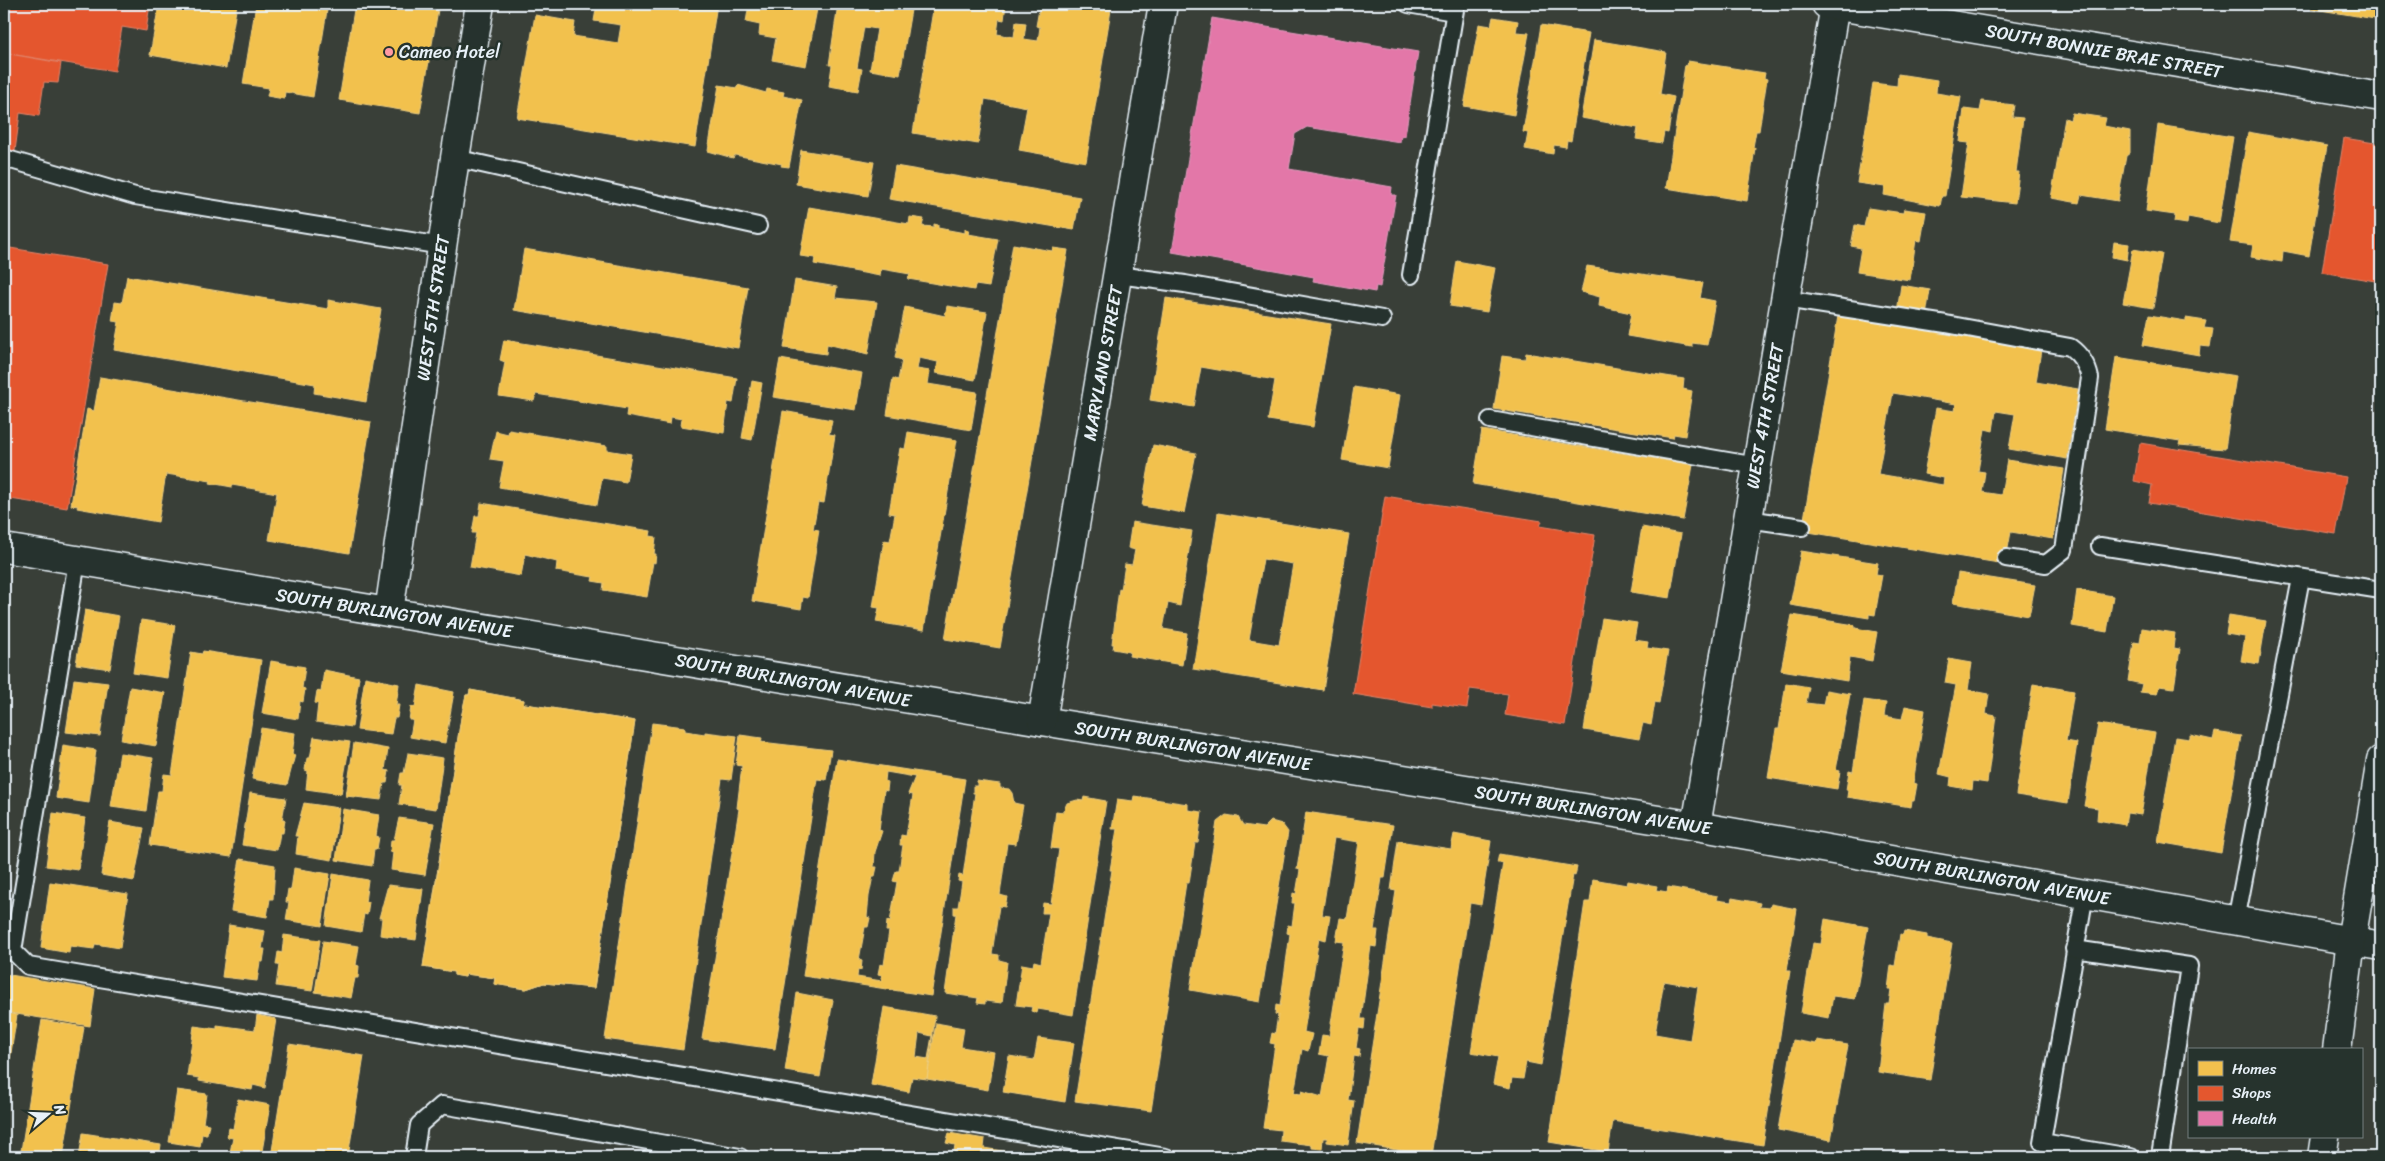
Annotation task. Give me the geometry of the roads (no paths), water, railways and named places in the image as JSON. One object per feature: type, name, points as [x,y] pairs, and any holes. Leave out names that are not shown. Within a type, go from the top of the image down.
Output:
[{"type":"street","name":"WEST 5TH STREET","points":[[389,612],[455,158],[480,4]]},
{"type":"street","name":"MARYLAND STREET","points":[[1042,721],[1163,4]]},
{"type":"street","name":"SOUTH BONNIE BRAE STREET","points":[[1831,4],[2381,97]]},
{"type":"street","name":"WEST 4TH STREET","points":[[1696,826],[1785,300],[1831,4]]},
{"type":"street","name":"SOUTH BURLINGTON AVENUE","points":[[4,548],[1042,721],[1696,826],[2381,946]]},
{"type":"street","points":[[2337,1048],[2351,942],[2381,760]]},
{"type":"street","points":[[2322,1157],[2325,1138]]},
{"type":"lane","points":[[1408,4],[1455,8],[1411,276]]},
{"type":"lane","points":[[4,158],[135,196],[442,246]]},
{"type":"lane","points":[[455,158],[758,226]]},
{"type":"lane","points":[[1118,275],[1185,284],[1382,320]]},
{"type":"lane","points":[[1785,300],[1955,326],[2070,347],[2078,353],[2087,365],[2090,378],[2064,550],[2046,564],[2006,558]]},
{"type":"lane","points":[[1490,420],[1757,466]]},
{"type":"lane","points":[[1748,519],[1802,527]]},
{"type":"lane","points":[[2100,546],[2381,590]]},
{"type":"lane","points":[[76,561],[13,951],[28,966],[1146,1156],[1166,1157]]},
{"type":"lane","points":[[2236,921],[2301,578]]},
{"type":"lane","points":[[2085,894],[2042,1142],[2131,1157]]},
{"type":"lane","points":[[2074,949],[2188,966],[2160,1157]]},
{"type":"lane","points":[[414,1157],[419,1125],[442,1105],[740,1157]]},
{"type":"place","name":"Cameo Hotel","points":[[389,52]]}]
